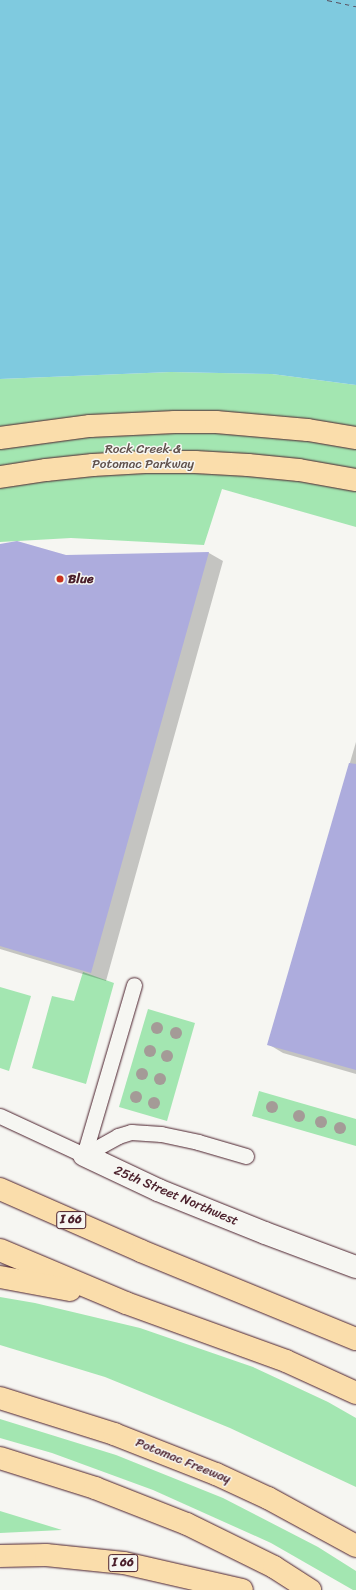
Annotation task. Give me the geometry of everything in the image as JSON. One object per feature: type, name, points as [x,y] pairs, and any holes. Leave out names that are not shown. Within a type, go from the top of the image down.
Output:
[{"type":"main road","points":[[0,438],[46,430],[122,424],[202,422],[308,430],[356,438]]},
{"type":"main road","points":[[0,478],[46,470],[93,465],[145,462],[195,462],[299,470],[356,480]]},
{"type":"main road","name":"I 66","points":[[0,1189],[141,1251],[356,1339]]},
{"type":"main road","points":[[0,1250],[126,1303],[286,1360],[356,1393]]},
{"type":"main road","points":[[0,1277],[126,1303]]},
{"type":"main road","name":"Potomac Freeway","points":[[0,1398],[114,1434],[216,1474],[274,1501],[356,1546]]},
{"type":"main road","points":[[0,1458],[95,1488],[187,1524],[274,1567],[310,1590]]},
{"type":"main road","name":"I 66","points":[[0,1556],[46,1555],[124,1563],[242,1590]]},
{"type":"street","name":"25th Street Northwest","points":[[84,1155],[158,1190],[264,1233],[356,1267]]},
{"type":"lane","points":[[84,1155],[134,985]]},
{"type":"lane","name":"25th Street Northwest","points":[[0,1116],[84,1155]]},
{"type":"lane","points":[[84,1155],[118,1136],[131,1132],[161,1134],[198,1142],[246,1156]]},
{"type":"green space","name":"Rock Creek & Potomac Parkway","points":[[171,372],[272,374],[356,385],[356,527],[222,489],[204,545],[71,538],[0,542],[0,379]]},
{"type":"green space","points":[[83,972],[114,983],[86,1084],[32,1068],[52,996],[74,1001]]},
{"type":"green space","points":[[0,987],[31,996],[9,1071],[0,1068]]},
{"type":"green space","points":[[148,1009],[195,1023],[167,1121],[119,1107]]},
{"type":"green space","points":[[259,1091],[356,1119],[356,1146],[252,1116]]},
{"type":"green space","points":[[0,1297],[35,1303],[140,1328],[253,1367],[328,1402],[356,1418],[356,1487],[230,1428],[105,1377],[0,1345]]},
{"type":"green space","points":[[0,1419],[116,1455],[223,1498],[318,1547],[356,1571],[356,1590],[353,1590],[271,1543],[153,1490],[52,1453],[0,1438]]},
{"type":"green space","points":[[0,1511],[62,1530],[0,1533]]},
{"type":"water","points":[[0,0],[356,0],[356,385],[272,374],[171,372],[0,379]]},
{"type":"building","points":[[17,541],[66,555],[209,552],[91,973],[0,946],[0,544]]},
{"type":"building","points":[[349,763],[356,764],[356,1070],[267,1045]]},
{"type":"ferry route","points":[[327,0],[356,6]]},
{"type":"place","name":"Blue","points":[[60,579]]}]
